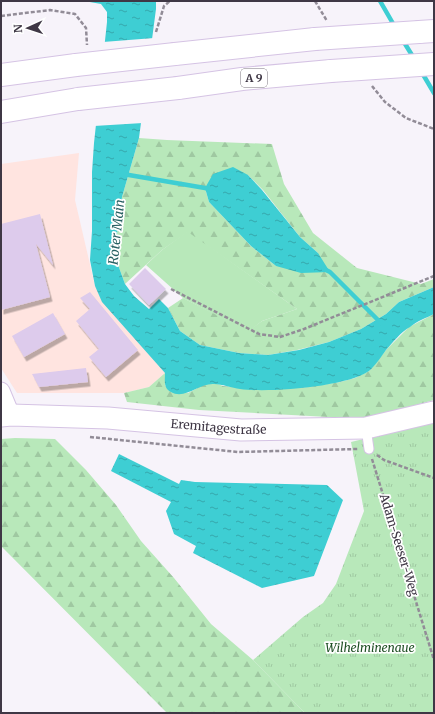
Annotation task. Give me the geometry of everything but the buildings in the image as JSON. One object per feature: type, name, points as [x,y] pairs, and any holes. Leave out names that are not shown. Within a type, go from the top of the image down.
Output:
[{"type":"highway","points":[[1,75],[81,56],[175,54],[315,39],[427,32]]},
{"type":"highway","name":"A 9","points":[[1,112],[78,100],[242,79],[434,64]]},
{"type":"street","points":[[1,391],[6,415]]},
{"type":"street","name":"Eremitagestraße","points":[[6,415],[108,418],[241,430],[366,428],[434,412]]},
{"type":"lane","points":[[366,428],[369,449]]},
{"type":"path","points":[[156,32],[164,6],[170,1]]},
{"type":"path","points":[[1,16],[50,10],[75,14],[86,28],[81,56]]},
{"type":"path","points":[[171,289],[259,334],[280,337],[304,329],[434,276]]},
{"type":"path","points":[[369,449],[384,460],[434,478]]},
{"type":"path","name":"Adam-Seeser-Weg","points":[[369,449],[434,660]]},
{"type":"shaded area","points":[[79,153],[75,200],[95,286],[165,373],[149,387],[124,393],[17,393],[1,368],[1,164]]},
{"type":"green space","points":[[139,138],[272,144],[284,184],[313,233],[357,268],[421,284],[434,279],[434,287],[399,302],[386,314],[361,329],[329,342],[297,350],[268,355],[239,353],[200,345],[180,331],[168,308],[183,298],[248,331],[262,321],[297,309],[188,232],[162,250],[125,284],[117,262],[117,234],[122,197]],"holes":[[[248,175],[263,190],[300,237],[318,253],[276,266],[251,246],[209,202],[205,188]]]},
{"type":"green space","points":[[188,231],[297,309],[262,321],[248,332],[183,298],[146,265],[162,250]]},
{"type":"green space","points":[[434,314],[434,400],[366,419],[199,410],[127,402],[124,393],[149,387],[165,373],[165,386],[188,393],[205,384],[215,383],[223,386],[264,390],[308,387],[340,382],[355,378],[369,371],[387,349],[409,327]]},
{"type":"green space","name":"Wilhelminenaue","points":[[434,422],[434,713],[305,713],[253,660],[303,617],[323,603],[336,584],[364,511],[351,442]]},
{"type":"green space","points":[[1,439],[55,439],[86,470],[116,505],[141,541],[174,578],[211,624],[253,660],[305,713],[167,713],[1,546]]},
{"type":"water","points":[[84,1],[156,1],[139,138],[122,197],[117,234],[117,262],[125,284],[134,296],[149,309],[159,299],[168,308],[180,331],[200,345],[239,353],[268,355],[299,350],[329,342],[361,329],[386,314],[399,302],[434,287],[434,314],[416,323],[403,332],[397,337],[369,371],[358,377],[326,385],[306,388],[252,390],[208,384],[182,394],[176,394],[168,390],[165,384],[165,373],[102,302],[95,286],[90,260],[92,231],[92,172],[107,12],[101,4]]},
{"type":"water","points":[[233,167],[248,175],[262,190],[300,237],[318,253],[330,272],[301,273],[276,266],[251,246],[209,202],[205,188],[213,174]]},
{"type":"water","points":[[119,454],[179,484],[181,480],[195,482],[327,485],[343,500],[314,576],[262,588],[193,553],[196,546],[174,534],[166,511],[171,502],[111,471]]},
{"type":"pier","points":[[154,38],[143,123],[94,126],[103,42]]},
{"type":"waterway","name":"Roter Main","points":[[380,1],[395,27]]},
{"type":"waterway","name":"Roter Main","points":[[402,39],[415,60]]},
{"type":"waterway","name":"Roter Main","points":[[421,71],[434,93]]},
{"type":"waterway","name":"Roter Main","points":[[123,174],[210,190]]},
{"type":"waterway","name":"Roter Main","points":[[324,269],[330,272],[381,323]]}]
